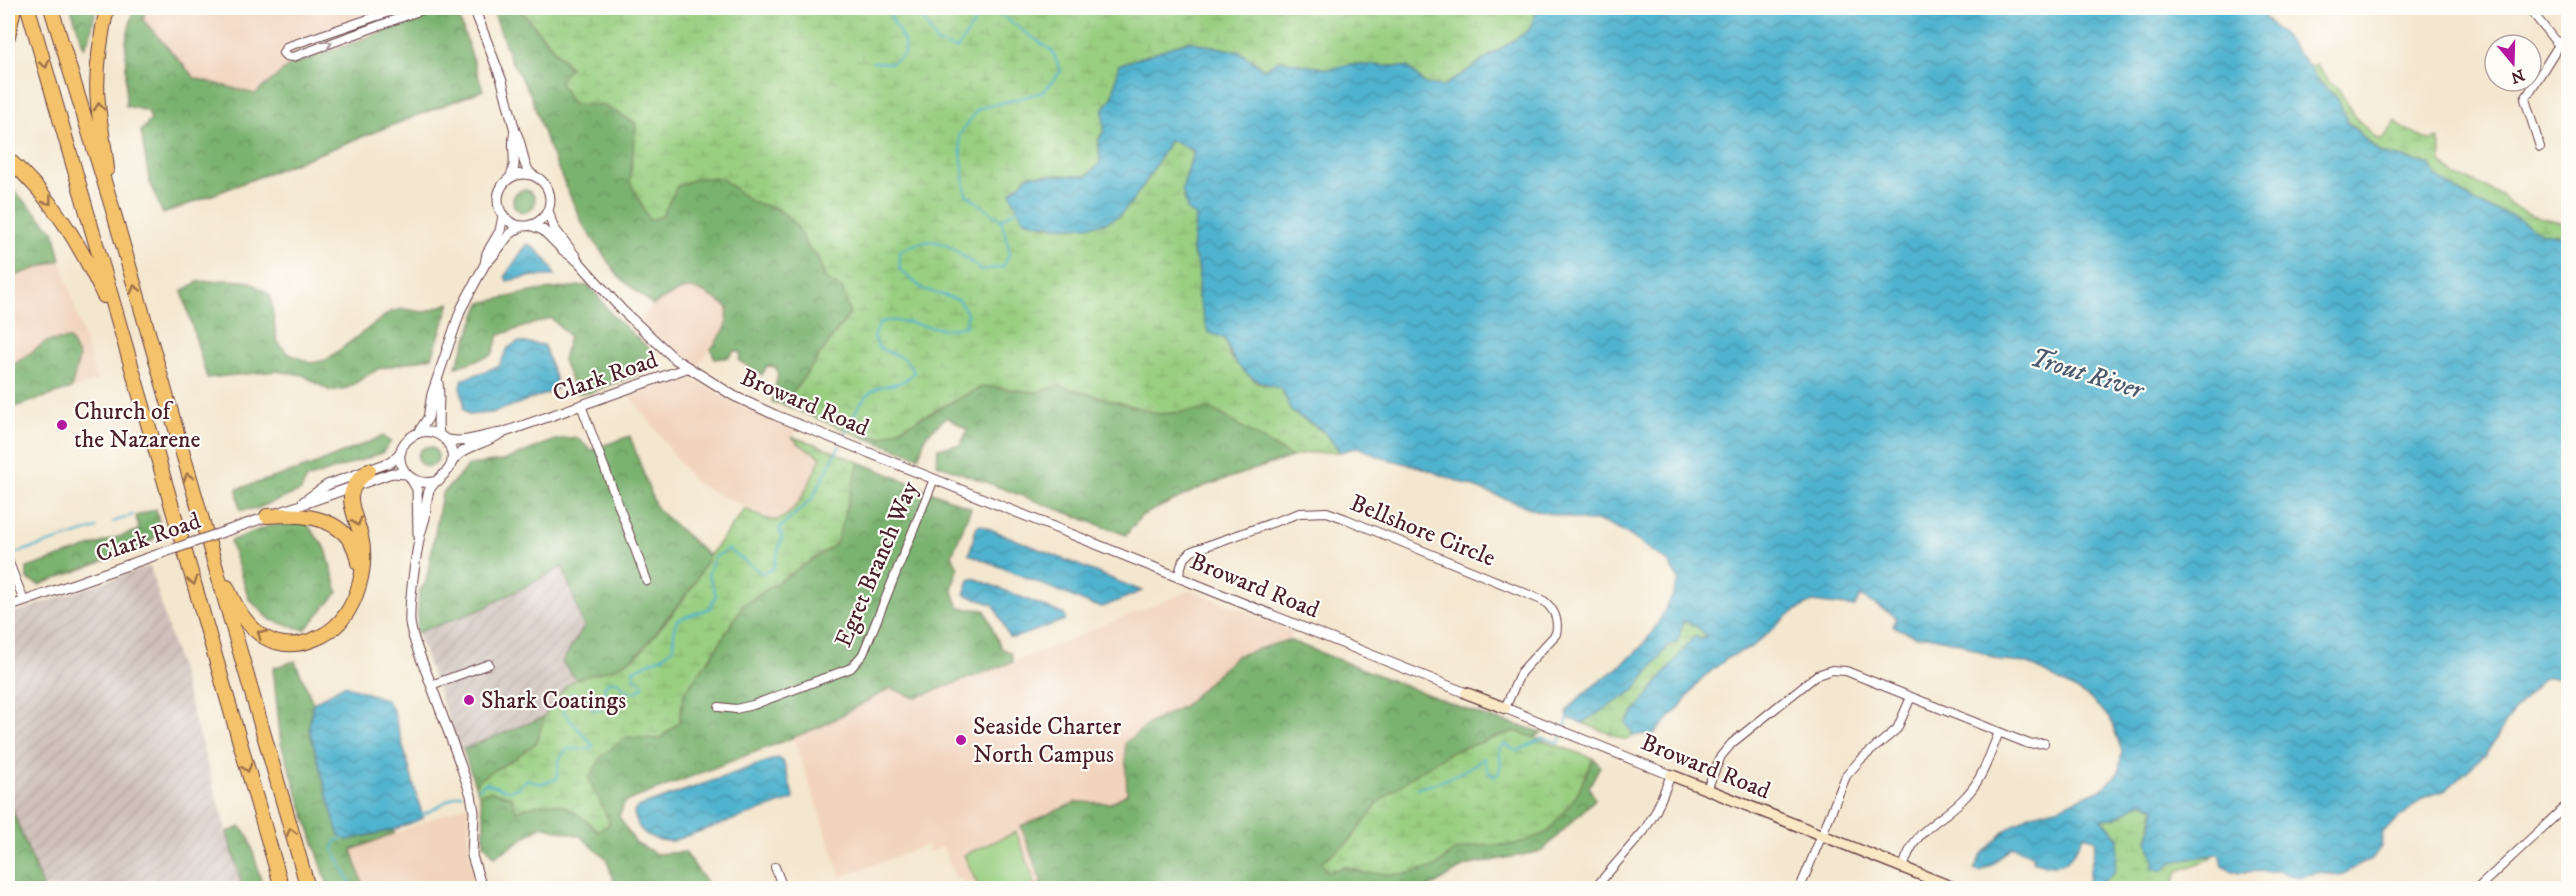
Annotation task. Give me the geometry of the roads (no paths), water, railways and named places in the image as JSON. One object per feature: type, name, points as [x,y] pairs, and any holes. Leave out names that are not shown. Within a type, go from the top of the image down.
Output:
[{"type":"highway","points":[[8,36],[14,8]]},
{"type":"highway","points":[[28,8],[282,888]]},
{"type":"highway","points":[[51,8],[112,207],[308,888]]},
{"type":"highway","points":[[107,8],[99,55],[98,103],[112,207]]},
{"type":"highway","points":[[8,159],[48,201],[77,242],[123,338]]},
{"type":"highway","points":[[210,553],[232,599],[246,621],[260,634],[276,643],[296,644],[326,634],[344,616],[358,589],[364,566],[361,537],[351,502],[354,487],[369,470]]},
{"type":"highway","points":[[267,516],[304,515],[320,518],[335,526],[348,539],[357,557],[358,589]]},
{"type":"main road","name":"Broward Road","points":[[1466,693],[1505,708]]},
{"type":"main road","name":"Broward Road","points":[[1671,775],[1954,888]]},
{"type":"street","points":[[401,8],[286,47],[283,53],[293,57],[427,8]]},
{"type":"street","points":[[474,8],[502,81],[515,131],[520,137],[524,162],[532,176]]},
{"type":"street","points":[[2529,8],[2551,37],[2564,43],[2525,99],[2540,147]]},
{"type":"street","points":[[510,178],[516,163],[513,139],[515,131]]},
{"type":"street","points":[[484,264],[495,255],[507,235],[541,220],[548,210],[550,203],[547,189],[538,178],[517,175],[504,183],[498,196],[498,203],[503,216],[509,222],[526,226]]},
{"type":"street","name":"Broward Road","points":[[548,210],[554,227],[569,245],[578,261]]},
{"type":"street","points":[[419,539],[417,495],[400,460],[401,452],[407,440],[418,433],[428,418],[432,393],[438,383],[461,309],[500,231],[503,216]]},
{"type":"street","name":"Broward Road","points":[[526,226],[543,230],[578,261],[643,331],[687,368],[756,407],[1466,693]]},
{"type":"street","name":"Clark Road","points":[[452,462],[459,453],[487,442],[502,433],[687,368]]},
{"type":"street","points":[[438,383],[440,397],[437,419],[442,437],[452,454],[452,462],[445,475],[429,490],[419,539],[410,623],[473,803],[472,856],[482,888]]},
{"type":"street","points":[[580,405],[647,581]]},
{"type":"street","points":[[418,433],[433,432],[442,437]]},
{"type":"street","name":"Clark Road","points":[[442,437],[462,442],[502,433]]},
{"type":"street","name":"Clark Road","points":[[301,503],[327,485],[391,462],[401,452]]},
{"type":"street","name":"Clark Road","points":[[8,607],[392,473],[409,476]]},
{"type":"street","points":[[409,476],[425,483],[440,480]]},
{"type":"street","name":"Egret Branch Way","points":[[719,707],[736,709],[753,705],[851,668],[863,654],[934,478]]},
{"type":"street","name":"Bellshore Circle","points":[[1178,577],[1183,560],[1192,551],[1300,513],[1327,512],[1353,522],[1544,601],[1551,608],[1557,620],[1556,634],[1521,672],[1505,708]]},
{"type":"street","points":[[8,560],[24,601]]},
{"type":"street","points":[[431,685],[489,664]]},
{"type":"street","points":[[1707,789],[1721,756],[1732,743],[1817,675],[1832,670],[1846,671],[2029,744],[2044,743]]},
{"type":"street","points":[[1800,888],[1846,776],[1860,760],[1897,729],[1911,697]]},
{"type":"street","name":"Broward Road","points":[[1505,708],[1671,775]]},
{"type":"street","points":[[1903,868],[1910,850],[1924,829],[1965,798],[1975,786],[1999,732]]},
{"type":"street","points":[[1595,888],[1644,831],[1656,812],[1671,775]]},
{"type":"street","points":[[2478,888],[2568,804]]},
{"type":"street","points":[[775,867],[783,888]]},
{"type":"water","name":"Trout River","points":[[1538,8],[2260,8],[2266,19],[2283,35],[2310,67],[2315,77],[2336,98],[2347,122],[2381,153],[2431,165],[2437,178],[2480,205],[2510,215],[2542,233],[2568,237],[2568,674],[2563,678],[2544,678],[2513,712],[2486,754],[2446,790],[2423,798],[2383,832],[2381,847],[2372,859],[2339,876],[2321,872],[2298,877],[2279,871],[2233,872],[2223,866],[2221,856],[2218,854],[2172,862],[2162,871],[2152,868],[2154,861],[2148,842],[2155,808],[2142,802],[2115,818],[2102,819],[2119,838],[2115,871],[2103,882],[2087,886],[2096,840],[2084,836],[2069,858],[2059,865],[2032,861],[2033,856],[2012,846],[1992,865],[1980,872],[1974,870],[1981,855],[2006,830],[2029,815],[2060,807],[2103,788],[2119,772],[2122,751],[2110,718],[2087,696],[2027,663],[2001,661],[1959,643],[1928,636],[1917,637],[1893,626],[1896,617],[1860,596],[1855,607],[1812,602],[1790,614],[1753,646],[1729,657],[1701,679],[1681,706],[1650,738],[1645,734],[1634,736],[1626,723],[1694,636],[1702,639],[1707,636],[1697,627],[1683,621],[1678,642],[1668,646],[1635,690],[1582,723],[1568,718],[1567,711],[1574,702],[1635,653],[1654,628],[1666,609],[1679,580],[1668,562],[1626,533],[1599,521],[1586,521],[1538,511],[1423,468],[1380,457],[1358,447],[1340,452],[1325,432],[1291,411],[1282,389],[1253,378],[1239,367],[1225,339],[1208,332],[1198,297],[1199,269],[1192,250],[1196,216],[1188,212],[1182,189],[1194,151],[1170,140],[1129,205],[1122,213],[1101,224],[1074,227],[1024,220],[1010,193],[1029,175],[1087,176],[1100,163],[1099,139],[1104,131],[1103,110],[1113,96],[1119,65],[1188,41],[1240,52],[1264,69],[1279,60],[1329,69],[1351,64],[1408,67],[1425,84],[1444,86],[1529,30]]},
{"type":"water","points":[[527,244],[544,258],[555,276],[534,276],[507,281],[505,276]]},
{"type":"water","points":[[518,342],[544,345],[558,387],[551,392],[492,413],[468,415],[463,409],[460,386],[463,379],[499,366],[508,348]]},
{"type":"water","points":[[980,525],[1142,591],[1103,607],[1092,605],[969,554],[977,526]]},
{"type":"water","points":[[974,578],[1065,615],[1065,620],[1014,638],[1009,637],[994,605],[964,594],[969,580]]},
{"type":"water","points":[[344,685],[385,699],[393,710],[423,818],[393,830],[347,840],[338,834],[309,728],[313,703]]},
{"type":"water","points":[[777,758],[783,761],[794,799],[672,841],[659,840],[647,835],[635,820],[634,812],[638,807]]},
{"type":"waterway","points":[[872,62],[891,63],[904,55],[904,41],[886,8]]},
{"type":"waterway","points":[[917,8],[937,43],[957,49],[981,13],[992,9],[1052,51],[1061,71],[1043,92],[978,109],[959,135],[966,194],[1001,220]]},
{"type":"waterway","points":[[843,440],[854,414],[872,391],[903,381],[914,372],[905,359],[879,348],[874,337],[880,322],[902,322],[943,329],[966,326],[967,313],[959,300],[923,289],[900,270],[899,252],[912,245],[933,242],[951,248],[981,270],[1003,267],[1010,252],[1001,220],[1018,208]]},
{"type":"waterway","points":[[478,789],[486,783],[512,790],[522,785],[527,779],[541,784],[557,779],[559,760],[567,749],[591,749],[593,745],[564,713],[565,702],[571,694],[582,695],[594,710],[605,708],[608,702],[604,687],[608,682],[617,681],[628,692],[638,691],[644,685],[634,677],[633,670],[664,656],[674,647],[674,629],[677,620],[710,608],[716,595],[708,574],[714,558],[728,549],[762,573],[773,569],[782,537],[779,529],[812,499],[840,445]]},
{"type":"waterway","points":[[113,522],[133,515]]},
{"type":"waterway","points":[[8,541],[12,552],[16,553],[97,528]]},
{"type":"waterway","points":[[1564,730],[1568,718]]},
{"type":"waterway","points":[[1417,788],[1452,776],[1484,758],[1488,771],[1494,776],[1498,774],[1501,765],[1499,749],[1504,744],[1517,751],[1543,738],[1559,743],[1562,735]]},
{"type":"waterway","points":[[420,815],[462,794]]},
{"type":"waterway","points":[[345,837],[336,841],[333,849],[353,888]]},
{"type":"place","name":"Church of the Nazarene","points":[[62,425]]},
{"type":"place","name":"Shark Coatings","points":[[469,700]]},
{"type":"place","name":"Seaside Charter North Campus","points":[[961,740]]}]
